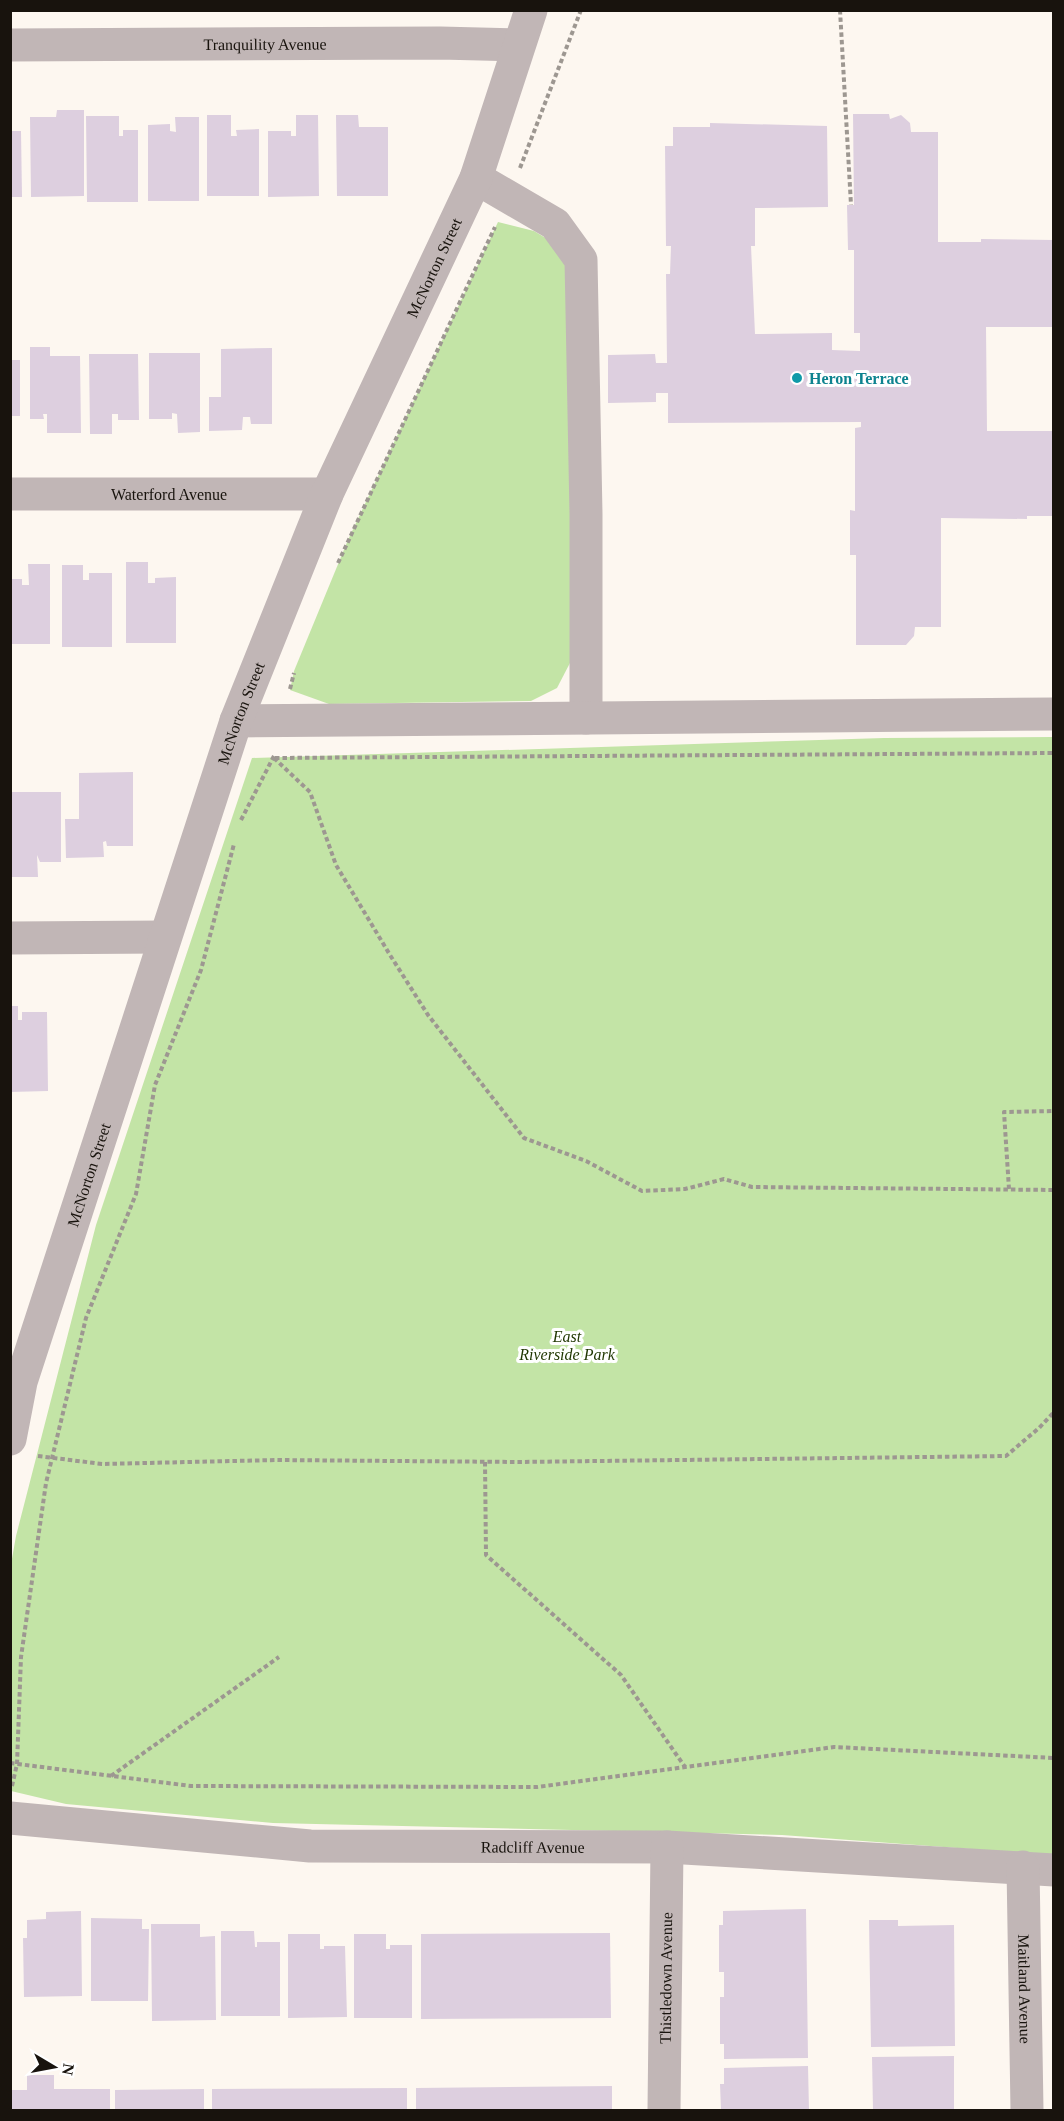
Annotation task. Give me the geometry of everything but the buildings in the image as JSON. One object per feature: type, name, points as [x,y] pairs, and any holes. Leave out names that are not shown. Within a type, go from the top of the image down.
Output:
[{"type":"street","name":"McNorton Street","points":[[21,1447],[16,1382],[236,721],[327,494],[476,178],[531,10]]},
{"type":"street","name":"Tranquility Avenue","points":[[10,45],[440,43],[518,45]]},
{"type":"street","points":[[476,178],[555,224],[581,260],[586,514],[586,718]]},
{"type":"street","name":"Waterford Avenue","points":[[10,494],[327,494]]},
{"type":"street","points":[[236,721],[1053,714]]},
{"type":"street","points":[[10,938],[165,937]]},
{"type":"street","name":"Radcliff Avenue","points":[[10,1818],[310,1846],[667,1847],[1038,1869]]},
{"type":"street","name":"Thistledown Avenue","points":[[664,2110],[667,1847]]},
{"type":"street","name":"Maitland Avenue","points":[[1027,2110],[1038,1869]]},
{"type":"path","points":[[334,573],[508,197],[581,10]]},
{"type":"path","points":[[840,10],[851,205]]},
{"type":"path","points":[[239,824],[274,758],[294,671]]},
{"type":"path","points":[[274,758],[1053,753]]},
{"type":"path","points":[[274,758],[310,792],[336,865],[428,1015],[524,1138],[586,1161],[642,1191],[685,1189],[724,1179],[753,1187],[1053,1190]]},
{"type":"path","points":[[10,1792],[17,1764],[21,1657],[46,1483],[86,1318],[136,1194],[155,1085],[201,970],[236,835]]},
{"type":"path","points":[[1009,1190],[1004,1112],[1053,1111]]},
{"type":"path","points":[[21,1447],[52,1458],[102,1464],[276,1460],[485,1462],[1006,1456],[1039,1428],[1053,1412]]},
{"type":"path","points":[[485,1462],[486,1555],[621,1675],[685,1767]]},
{"type":"path","points":[[111,1776],[279,1657]]},
{"type":"path","points":[[10,1763],[191,1786],[537,1787],[834,1747],[1053,1758]]},
{"type":"green space","points":[[498,222],[534,231],[559,246],[571,275],[571,661],[557,688],[531,701],[329,704],[290,690],[294,671],[348,540]]},
{"type":"green space","name":"East Riverside Park","points":[[1053,737],[1053,1855],[782,1835],[273,1823],[66,1804],[11,1791],[10,1570],[16,1536],[96,1225],[252,758],[884,738]]},
{"type":"place","name":"Heron Terrace","points":[[797,378]]}]
